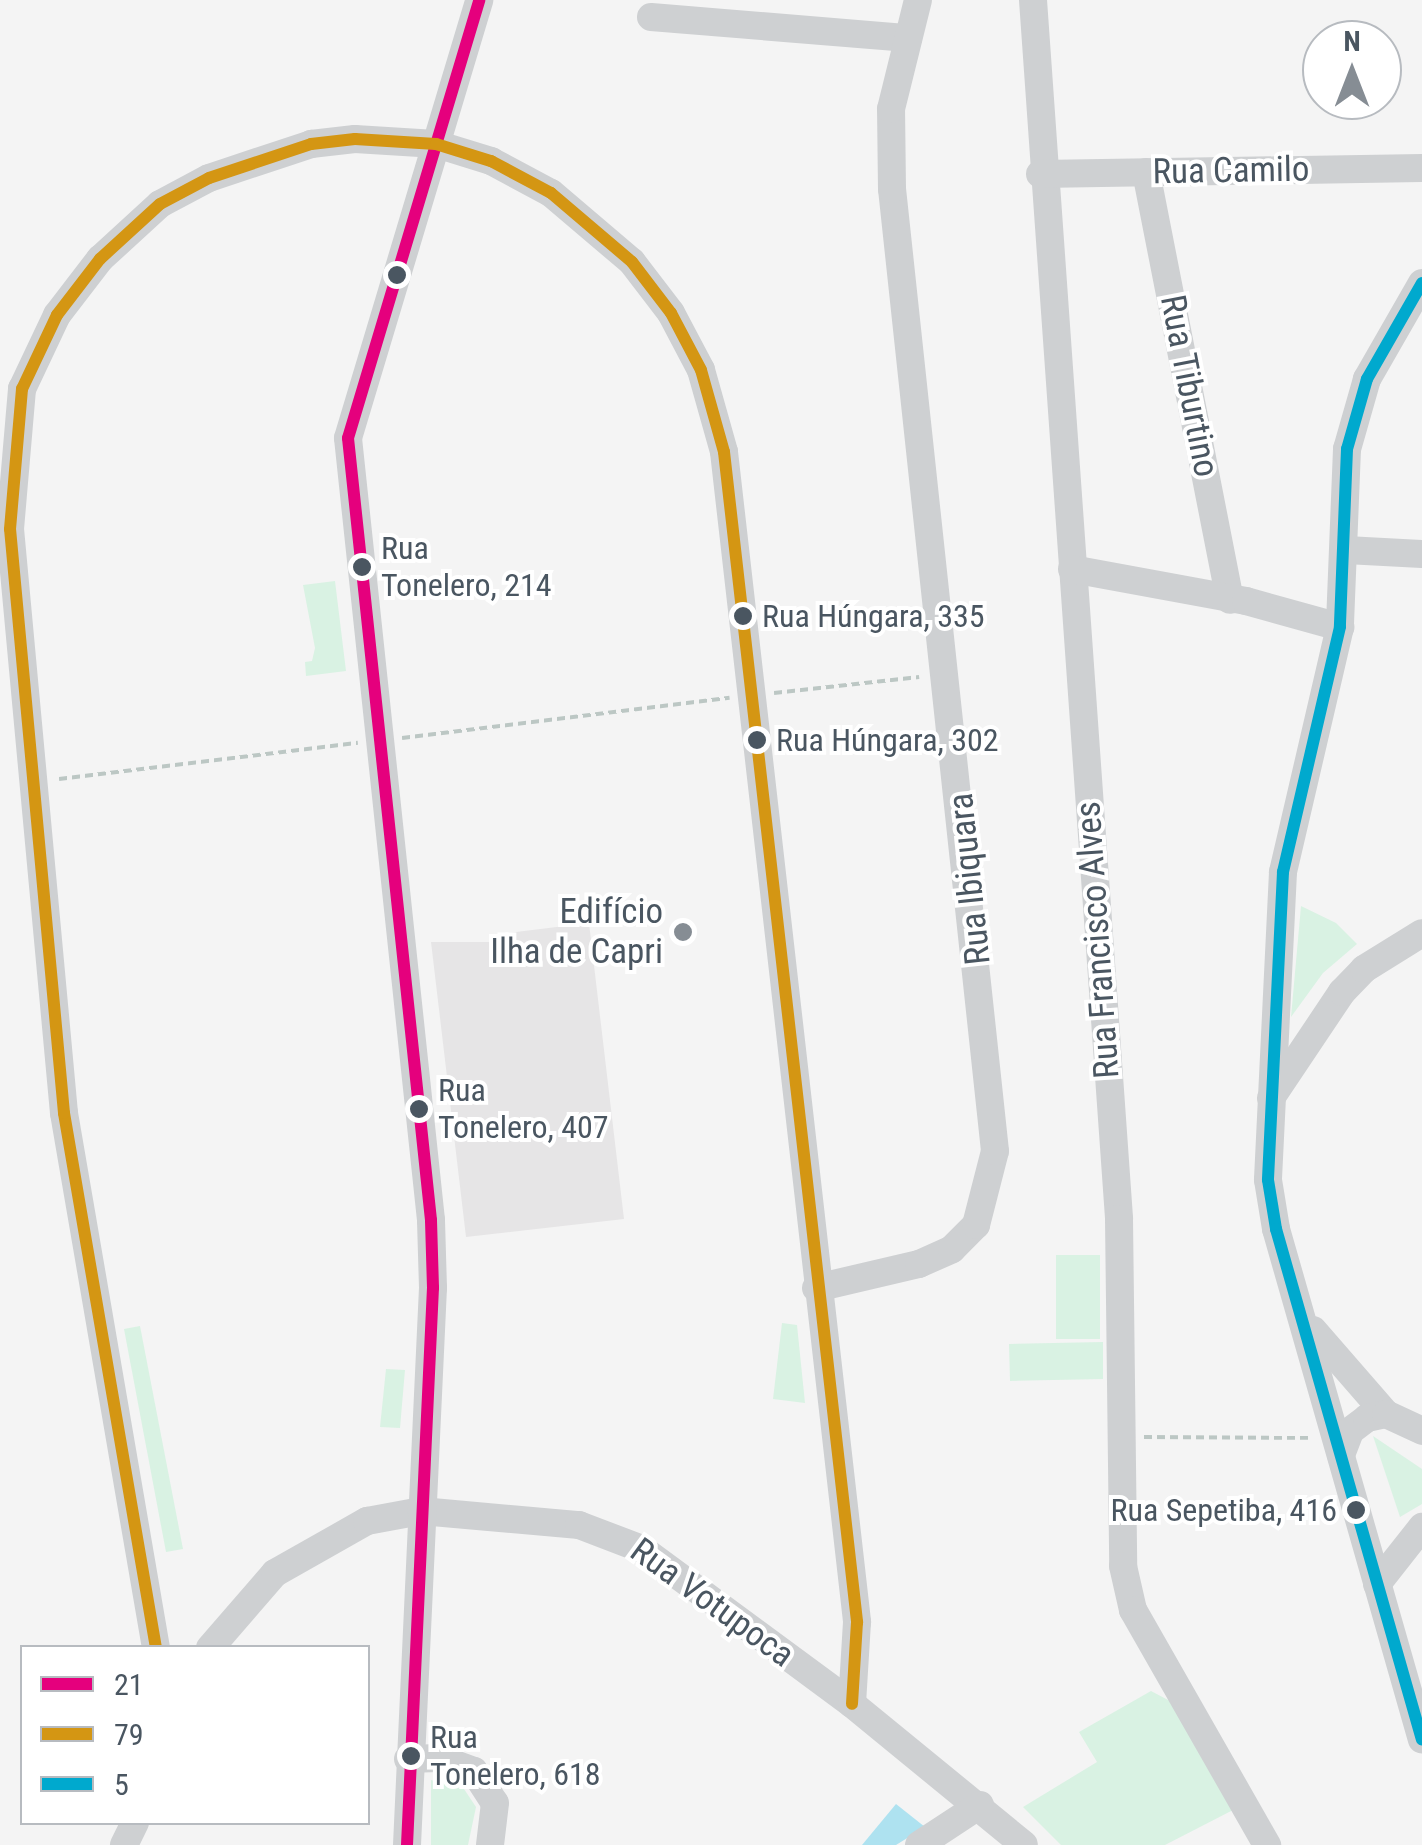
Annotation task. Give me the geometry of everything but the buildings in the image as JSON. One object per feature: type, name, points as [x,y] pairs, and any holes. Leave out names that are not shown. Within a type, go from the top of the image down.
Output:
[{"type":"street","points":[[407,1845],[408,1759],[434,1288],[431,1220],[348,438],[479,0]]},
{"type":"street","name":"Rua Ibiquara","points":[[816,1288],[919,1264],[952,1249],[976,1225],[990,1190],[994,1097],[892,189],[891,110],[918,0]]},
{"type":"street","name":"Rua Francisco Alves","points":[[1033,0],[1040,174],[1118,1202],[1124,1437],[1122,1566],[1133,1610],[1267,1845]]},
{"type":"street","points":[[651,17],[908,38]]},
{"type":"street","points":[[155,1645],[77,1214],[10,529],[12,448],[22,389],[57,315],[100,259],[160,204],[209,178],[310,144],[355,139],[436,144],[491,161],[551,193],[632,262],[671,313],[701,370],[724,452],[816,1288],[858,1622],[852,1704]]},
{"type":"street","name":"Rua Camilo","points":[[1040,174],[1422,168]]},
{"type":"street","name":"Rua Tiburtino","points":[[1146,172],[1230,600]]},
{"type":"street","points":[[1422,283],[1353,414],[1340,627],[1283,872],[1270,1086],[1276,1228],[1308,1325],[1376,1584],[1415,1692],[1422,1740]]},
{"type":"street","points":[[1346,550],[1422,554]]},
{"type":"street","points":[[1072,569],[1230,600],[1340,627]]},
{"type":"street","points":[[1270,1086],[1364,968],[1422,933]]},
{"type":"street","points":[[1273,1020],[1320,1020]]},
{"type":"street","points":[[1308,1325],[1386,1414],[1422,1431]]},
{"type":"street","points":[[1338,1447],[1357,1423],[1386,1414]]},
{"type":"street","name":"Rua Votupoca","points":[[212,1645],[249,1597],[304,1553],[366,1521],[421,1512],[580,1525],[616,1535],[852,1704],[980,1805],[1024,1845]]},
{"type":"street","points":[[1376,1584],[1422,1526]]},
{"type":"street","points":[[408,1759],[438,1758],[474,1771],[495,1803],[494,1844]]},
{"type":"street","points":[[919,1845],[980,1805]]},
{"type":"path","points":[[34,782],[948,674]]},
{"type":"path","points":[[1124,1437],[1338,1447]]},
{"type":"shaded area","points":[[589,923],[624,1219],[466,1237],[431,942],[508,942],[507,933]]},
{"type":"green space","points":[[335,581],[346,671],[306,676],[305,662],[312,661],[315,648],[303,585]]},
{"type":"green space","points":[[1301,906],[1336,923],[1357,944],[1323,973],[1291,1017]]},
{"type":"green space","points":[[1056,1255],[1100,1255],[1100,1339],[1056,1339]]},
{"type":"green space","points":[[782,1323],[797,1325],[805,1403],[773,1399]]},
{"type":"green space","points":[[140,1326],[183,1549],[166,1552],[124,1329]]},
{"type":"green space","points":[[1103,1342],[1103,1379],[1010,1381],[1009,1344]]},
{"type":"green space","points":[[386,1369],[405,1370],[400,1428],[380,1427]]},
{"type":"green space","points":[[1373,1436],[1422,1469],[1422,1504],[1400,1517]]},
{"type":"green space","points":[[1151,1691],[1170,1701],[1235,1809],[1165,1845],[1061,1845],[1023,1807],[1097,1762],[1079,1732]]},
{"type":"green space","points":[[431,1780],[464,1789],[476,1807],[468,1845],[431,1845]]},
{"type":"water","points":[[896,1804],[925,1827],[896,1845],[862,1845]]},
{"type":"transit line","name":"21","points":[[407,1845],[433,1288],[431,1220],[348,438],[479,0]]},
{"type":"transit line","name":"79","points":[[155,1645],[64,1113],[10,529],[22,389],[57,315],[100,259],[160,204],[209,178],[311,144],[355,139],[436,144],[491,161],[551,193],[632,262],[671,313],[701,370],[724,452],[857,1622],[852,1704]]},
{"type":"transit line","name":"5","points":[[1422,283],[1367,379],[1347,449],[1340,627],[1283,872],[1268,1180],[1276,1229],[1422,1740]]},
{"type":"place","name":"Rua Tonelero, 214","points":[[362,567]]},
{"type":"place","name":"Rua Húngara, 335","points":[[743,616]]},
{"type":"place","name":"Rua Húngara, 302","points":[[757,740]]},
{"type":"place","name":"Edifício Ilha de Capri","points":[[683,932]]},
{"type":"place","name":"Rua Tonelero, 407","points":[[419,1109]]},
{"type":"place","name":"Rua Sepetiba, 416","points":[[1356,1510]]},
{"type":"place","name":"Rua Tonelero, 618","points":[[411,1756]]}]
